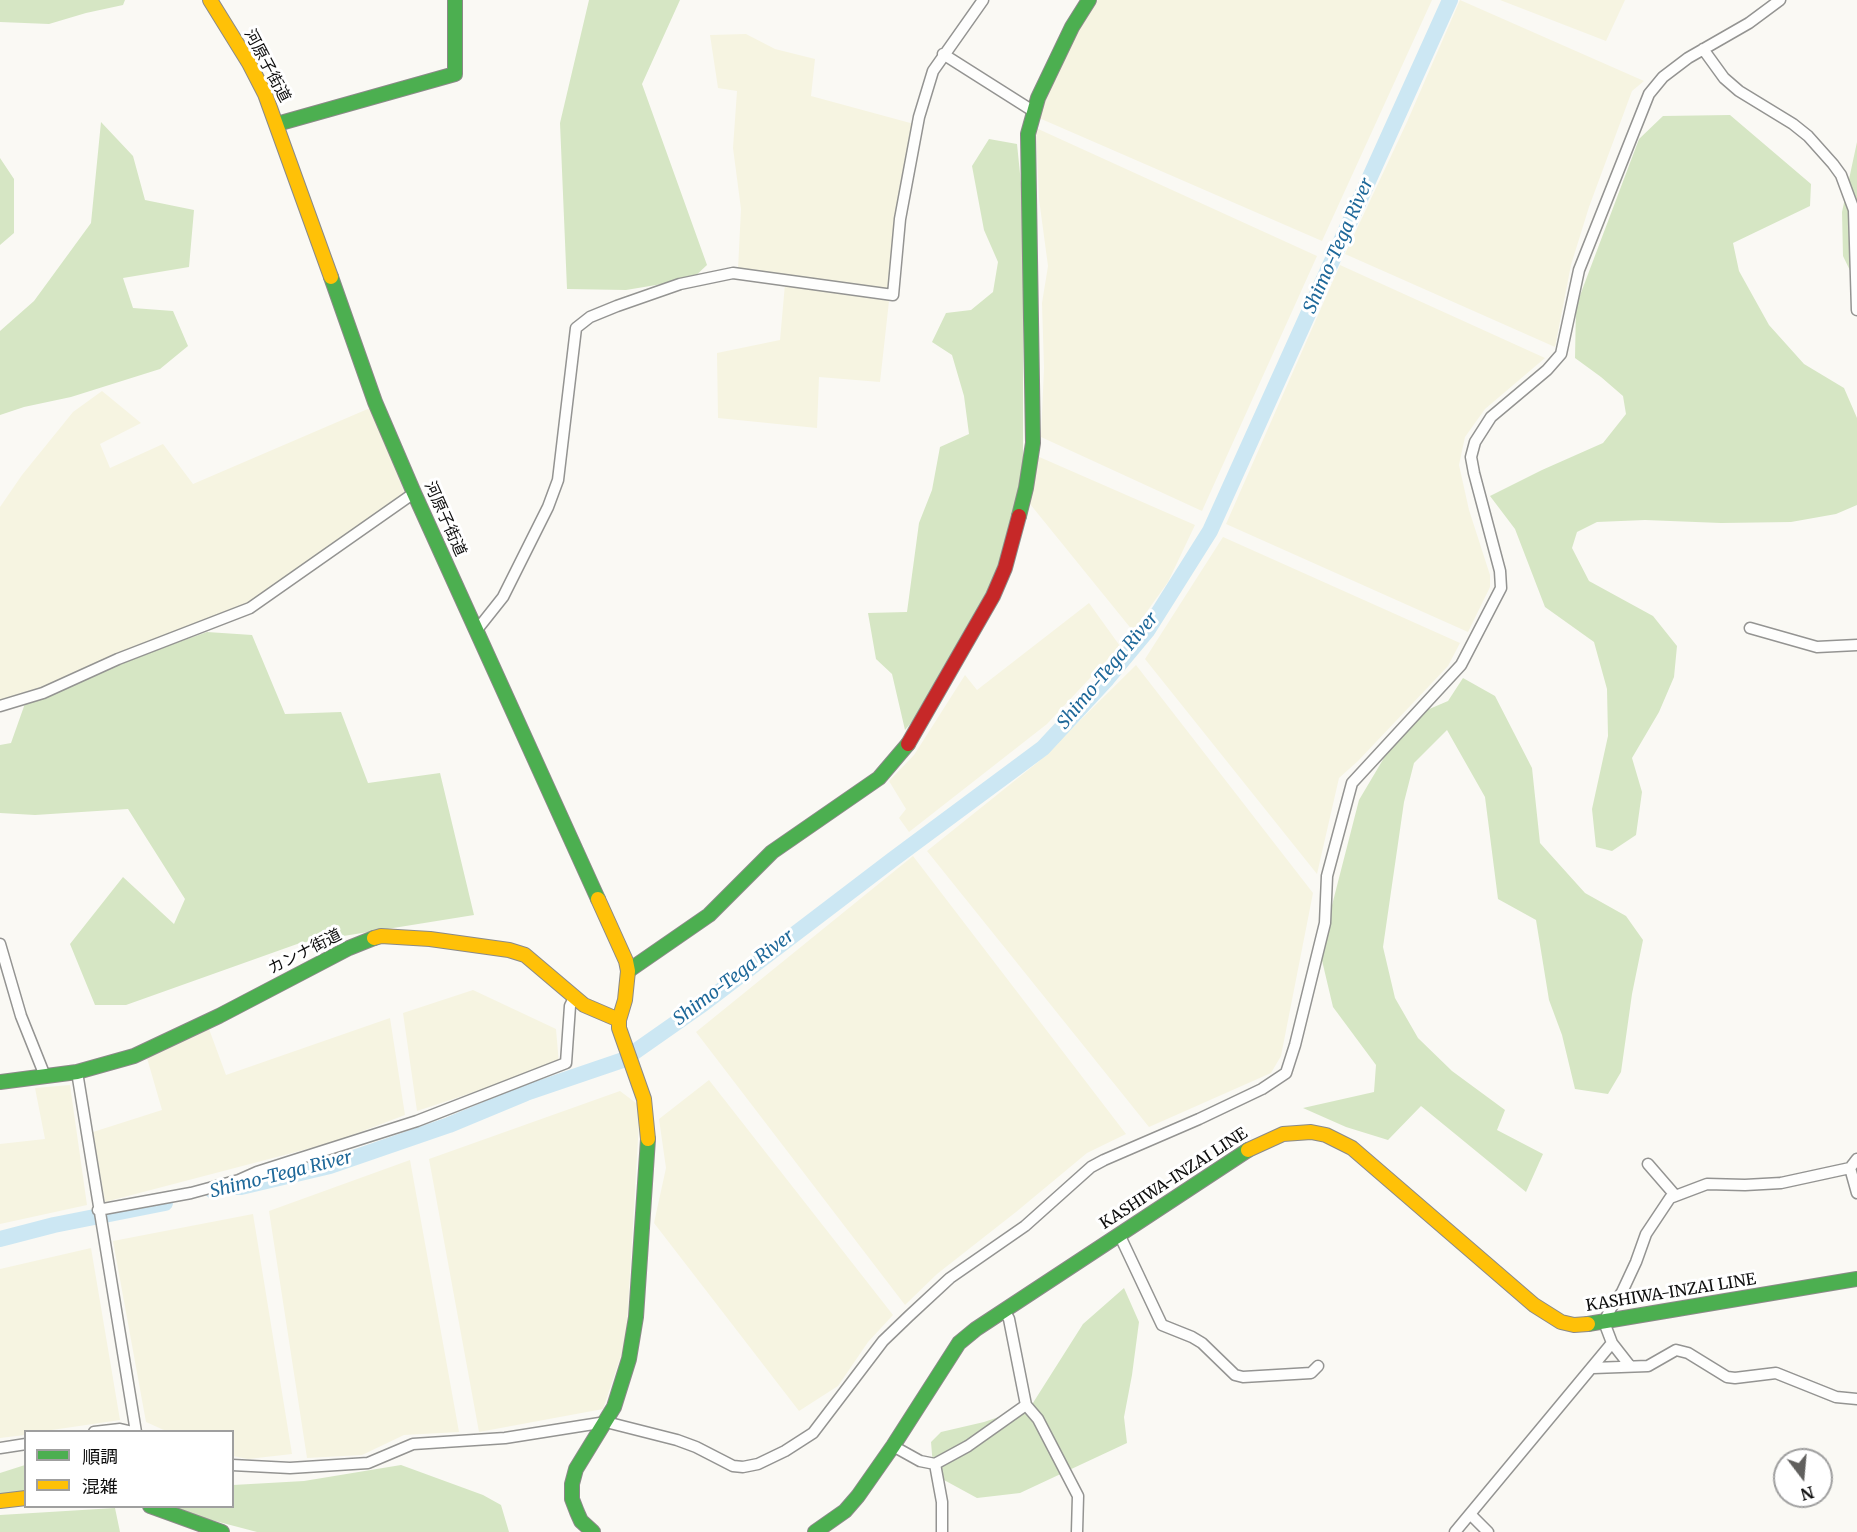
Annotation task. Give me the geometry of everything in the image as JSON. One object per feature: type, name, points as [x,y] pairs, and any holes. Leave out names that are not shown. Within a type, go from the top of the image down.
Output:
[{"type":"street","name":"河原子街道","points":[[210,0],[249,63],[278,124],[375,402],[626,961],[625,1000],[619,1020],[621,1037],[644,1100],[648,1153],[634,1337],[624,1379],[614,1407],[576,1468],[572,1484],[572,1499],[576,1512],[581,1521],[593,1532]]},
{"type":"street","points":[[278,124],[455,74],[455,0]]},
{"type":"street","points":[[476,631],[503,597],[548,507],[558,480],[576,328],[590,317],[617,306],[680,284],[733,273],[893,295],[900,219],[919,117],[933,71],[982,0]]},
{"type":"street","points":[[627,971],[709,915],[759,863],[873,783],[892,765],[907,746],[993,596],[1011,548],[1026,488],[1033,443],[1028,134],[1038,98],[1072,27],[1089,0]]},
{"type":"street","points":[[234,1465],[290,1468],[368,1463],[413,1444],[541,1434],[606,1422],[677,1440],[733,1466],[758,1464],[785,1451],[813,1433],[883,1341],[909,1316],[950,1278],[1025,1226],[1091,1167],[1252,1094],[1286,1073],[1296,1045],[1325,923],[1327,876],[1352,783],[1461,665],[1501,588],[1502,578],[1471,457],[1475,442],[1491,417],[1547,370],[1561,354],[1579,270],[1641,109],[1649,94],[1664,77],[1688,58],[1765,13],[1780,0]]},
{"type":"street","points":[[1703,50],[1724,78],[1739,91],[1793,124],[1808,136],[1841,175],[1854,210],[1857,310]]},
{"type":"street","points":[[943,54],[1033,111]]},
{"type":"street","points":[[0,706],[43,693],[118,659],[250,608],[414,493]]},
{"type":"street","points":[[1750,628],[1816,647],[1857,645]]},
{"type":"street","name":"カンナ街道","points":[[0,1082],[77,1072],[134,1056],[173,1039],[349,948],[381,936],[430,939],[509,950],[525,955],[574,998],[619,1020]]},
{"type":"street","points":[[0,944],[21,1016],[45,1076]]},
{"type":"street","points":[[98,1210],[191,1193],[239,1180],[257,1172],[417,1121],[566,1063],[570,1006],[574,998]]},
{"type":"street","points":[[77,1072],[135,1430]]},
{"type":"street","name":"KASHIWA-INZAI LINE","points":[[814,1532],[845,1511],[858,1496],[959,1343],[1004,1310],[1250,1149],[1283,1134],[1311,1132],[1341,1141],[1364,1157],[1548,1316],[1561,1322],[1574,1325],[1604,1322],[1857,1279]]},
{"type":"street","points":[[1630,1366],[1612,1343],[1604,1322],[1622,1292],[1646,1234],[1664,1205],[1674,1194],[1707,1184],[1773,1184],[1854,1163],[1857,1193]]},
{"type":"street","points":[[1648,1164],[1674,1194]]},
{"type":"street","points":[[1119,1234],[1162,1325],[1202,1343],[1235,1375],[1244,1377],[1311,1373],[1318,1366]]},
{"type":"street","points":[[1004,1310],[1009,1319],[1026,1405],[1041,1425],[1078,1496],[1077,1532]]},
{"type":"street","points":[[1455,1532],[1612,1343]]},
{"type":"street","points":[[1593,1368],[1648,1366],[1676,1350],[1688,1353],[1727,1377],[1776,1373],[1836,1397],[1857,1399]]},
{"type":"street","points":[[893,1446],[920,1461],[935,1464],[968,1446],[1026,1405]]},
{"type":"street","points":[[107,1430],[128,1430]]},
{"type":"street","points":[[0,1448],[24,1444]]},
{"type":"street","points":[[935,1464],[942,1502],[942,1532]]},
{"type":"street","points":[[0,1501],[24,1497]]},
{"type":"street","points":[[156,1508],[222,1532]]},
{"type":"street","points":[[1471,1515],[1488,1532]]},
{"type":"shaded area","points":[[1098,0],[1432,0],[1322,241],[1039,118],[1061,60],[1091,6]]},
{"type":"shaded area","points":[[1460,0],[1644,81],[1632,91],[1589,207],[1571,265],[1555,347],[1345,254],[1407,122]]},
{"type":"shaded area","points":[[1500,0],[1625,0],[1606,41]]},
{"type":"shaded area","points":[[746,34],[775,49],[815,59],[811,96],[914,124],[890,287],[884,290],[738,269],[741,209],[733,148],[737,91],[718,88],[710,35]]},
{"type":"shaded area","points":[[1036,128],[1317,256],[1202,511],[1041,437],[1044,368],[1042,303],[1048,266],[1039,199]]},
{"type":"shaded area","points":[[1340,265],[1545,358],[1485,409],[1465,437],[1459,465],[1469,510],[1490,575],[1490,587],[1468,632],[1226,524]]},
{"type":"shaded area","points":[[785,284],[889,301],[880,382],[819,377],[817,428],[718,418],[717,353],[780,340]]},
{"type":"shaded area","points":[[102,391],[141,423],[100,444],[110,468],[163,444],[193,484],[370,408],[406,496],[246,605],[56,682],[0,700],[0,507],[22,475],[73,412]]},
{"type":"shaded area","points":[[1037,456],[1195,525],[1168,582],[1133,631],[1030,504]]},
{"type":"shaded area","points":[[1223,537],[1460,643],[1448,666],[1339,778],[1317,874],[1145,659]]},
{"type":"shaded area","points":[[1089,603],[1120,646],[1047,724],[909,832],[899,818],[906,809],[889,781],[914,755],[965,675],[977,690]]},
{"type":"shaded area","points":[[1136,665],[1313,893],[1281,1056],[1271,1073],[1149,1127],[927,851],[1038,762]]},
{"type":"shaded area","points":[[913,856],[1126,1134],[1087,1153],[937,1274],[905,1305],[696,1032]]},
{"type":"shaded area","points":[[473,990],[556,1029],[559,1064],[417,1111],[403,1013]]},
{"type":"shaded area","points":[[390,1018],[405,1115],[334,1142],[105,1202],[93,1132],[162,1110],[147,1058],[209,1029],[226,1075]]},
{"type":"shaded area","points":[[709,1080],[893,1315],[868,1342],[838,1386],[799,1411],[654,1223],[666,1168],[659,1119]]},
{"type":"shaded area","points":[[70,1085],[87,1205],[0,1224],[0,1144],[45,1139],[35,1088]]},
{"type":"shaded area","points":[[620,1091],[640,1106],[626,1341],[603,1409],[479,1432],[429,1159]]},
{"type":"shaded area","points":[[410,1160],[459,1432],[404,1435],[362,1455],[307,1458],[269,1211]]},
{"type":"shaded area","points":[[253,1214],[292,1454],[248,1459],[234,1456],[234,1430],[164,1430],[146,1422],[113,1241]]},
{"type":"shaded area","points":[[91,1248],[120,1420],[52,1430],[24,1430],[24,1435],[0,1438],[0,1269]]},
{"type":"green space","points":[[0,0],[125,0],[123,5],[49,24],[0,22]]},
{"type":"green space","points":[[589,0],[680,0],[642,84],[707,265],[692,279],[626,290],[567,289],[560,123]]},
{"type":"green space","points":[[1730,115],[1811,184],[1810,206],[1733,243],[1739,271],[1769,325],[1804,364],[1844,388],[1857,418],[1857,505],[1836,514],[1791,522],[1721,523],[1645,520],[1597,522],[1577,532],[1572,548],[1589,581],[1653,616],[1677,646],[1674,677],[1659,712],[1632,758],[1642,792],[1636,835],[1612,851],[1596,847],[1592,809],[1608,736],[1607,689],[1594,642],[1545,607],[1515,529],[1490,496],[1603,443],[1626,414],[1623,396],[1575,358],[1576,306],[1639,139],[1663,116]]},
{"type":"green space","points":[[101,122],[133,156],[145,200],[194,210],[189,267],[123,278],[133,308],[173,311],[188,346],[160,369],[71,397],[24,407],[0,415],[0,331],[34,301],[91,223]]},
{"type":"green space","points":[[989,139],[1017,144],[1023,203],[1023,474],[997,572],[947,669],[920,712],[905,730],[892,674],[876,659],[868,613],[907,612],[919,523],[932,490],[940,447],[969,434],[964,396],[952,355],[932,342],[946,313],[971,310],[993,292],[998,262],[984,230],[972,166]]},
{"type":"green space","points":[[1857,142],[1857,285],[1843,256],[1842,212]]},
{"type":"green space","points":[[0,158],[14,179],[14,233],[0,245]]},
{"type":"green space","points":[[207,632],[252,635],[285,714],[341,712],[368,783],[440,773],[474,915],[300,943],[126,1005],[95,1005],[70,944],[123,877],[174,924],[185,899],[128,809],[35,815],[0,813],[0,745],[11,743],[28,695]]},
{"type":"green space","points":[[1463,678],[1495,696],[1532,768],[1540,843],[1585,893],[1626,916],[1643,940],[1632,994],[1621,1072],[1608,1094],[1575,1089],[1562,1035],[1549,1000],[1536,920],[1498,899],[1485,797],[1447,730],[1414,763],[1404,802],[1383,947],[1395,998],[1418,1038],[1452,1071],[1505,1110],[1497,1130],[1543,1154],[1526,1192],[1421,1106],[1388,1140],[1346,1127],[1303,1108],[1374,1092],[1376,1065],[1333,1007],[1320,952],[1359,800],[1391,746],[1427,710],[1448,701]]},
{"type":"green space","points":[[1124,1288],[1139,1322],[1124,1417],[1127,1443],[1020,1493],[977,1498],[944,1480],[933,1466],[931,1442],[941,1432],[984,1422],[1031,1406],[1083,1324]]},
{"type":"green space","points":[[24,1465],[24,1492],[0,1494],[0,1473]]},
{"type":"green space","points":[[401,1465],[483,1495],[501,1505],[509,1532],[257,1532],[166,1508],[234,1508],[234,1485],[304,1481]]},
{"type":"green space","points":[[115,1508],[120,1532],[0,1532],[0,1515]]},
{"type":"waterway","name":"Shimo-Tega River","points":[[633,1053],[703,1004],[1043,748],[1107,679],[1147,631],[1210,531],[1450,0]]},
{"type":"waterway","name":"Shimo-Tega River","points":[[213,1191],[241,1187],[330,1166],[449,1125],[526,1093],[623,1060]]},
{"type":"waterway","name":"Shimo-Tega River","points":[[0,1239],[54,1225],[165,1203]]},
{"type":"traffic: fast","points":[[277,124],[455,74],[455,0]]},
{"type":"traffic: fast","points":[[1019,516],[1033,443],[1028,134],[1038,98],[1072,27],[1089,0]]},
{"type":"traffic: fast","points":[[331,277],[375,402],[414,493],[598,899]]},
{"type":"traffic: fast","points":[[628,971],[709,915],[772,852],[879,778],[908,744]]},
{"type":"traffic: fast","points":[[0,1082],[77,1072],[134,1056],[219,1016],[349,948],[374,938]]},
{"type":"traffic: fast","points":[[593,1532],[581,1521],[577,1512],[572,1499],[572,1484],[576,1469],[614,1407],[629,1359],[636,1317],[648,1139]]},
{"type":"traffic: fast","points":[[815,1532],[845,1511],[858,1496],[959,1343],[976,1329],[1248,1150]]},
{"type":"traffic: fast","points":[[1588,1324],[1857,1279]]},
{"type":"traffic: fast","points":[[156,1508],[222,1532]]},
{"type":"traffic: slow","points":[[210,0],[249,63],[265,94],[331,277]]},
{"type":"traffic: slow","points":[[598,899],[626,961],[628,971],[625,1000],[619,1028],[644,1099],[648,1139]]},
{"type":"traffic: slow","points":[[374,938],[381,936],[430,939],[509,950],[525,955],[584,1005],[619,1020]]},
{"type":"traffic: slow","points":[[1248,1150],[1283,1134],[1311,1132],[1326,1135],[1352,1148],[1534,1305],[1561,1322],[1574,1325],[1588,1324]]},
{"type":"traffic: slow","points":[[0,1501],[24,1498]]},
{"type":"traffic: jam","points":[[908,744],[993,596],[1005,568],[1019,516]]}]
